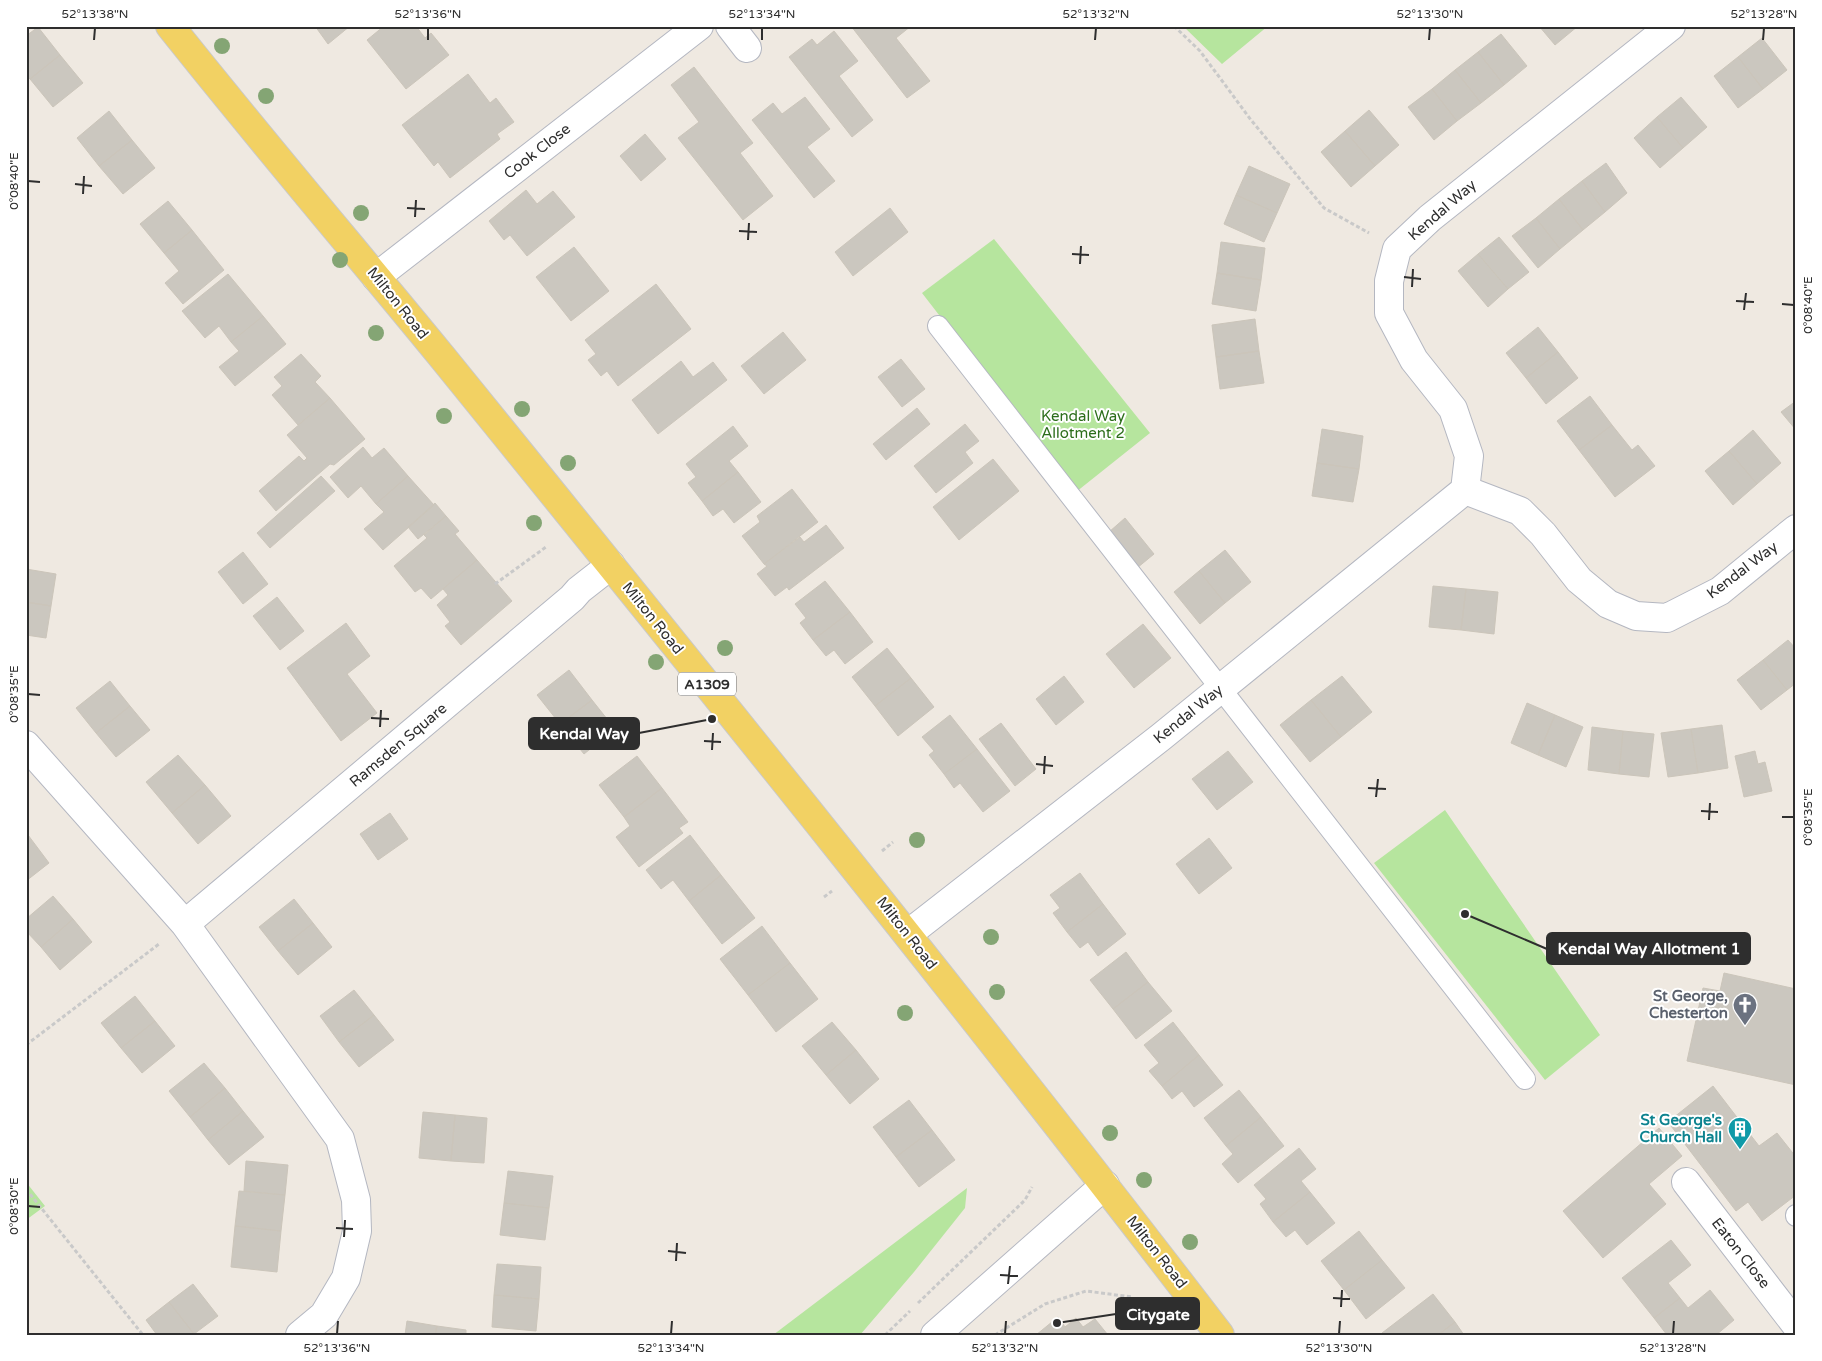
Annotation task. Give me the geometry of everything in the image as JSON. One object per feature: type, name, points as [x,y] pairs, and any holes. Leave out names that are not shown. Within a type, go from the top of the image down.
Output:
[{"type":"main road","name":"Milton Road","points":[[170,26],[611,565],[908,934],[1220,1335]]},
{"type":"street","name":"Cook Close","points":[[376,277],[699,26]]},
{"type":"street","points":[[730,26],[747,48]]},
{"type":"street","name":"Kendal Way","points":[[908,934],[1221,688],[1465,490],[1469,456],[1454,409],[1414,360],[1389,313],[1389,281],[1397,250],[1430,218],[1671,26]]},
{"type":"street","name":"Kendal Way","points":[[1465,490],[1520,511],[1543,534],[1579,580],[1608,604],[1636,616],[1667,618],[1720,591],[1796,529]]},
{"type":"street","name":"Ramsden Square","points":[[185,924],[564,605],[579,590],[611,565]]},
{"type":"street","points":[[26,745],[185,924],[340,1139],[356,1200],[357,1231],[346,1278],[324,1315],[300,1335]]},
{"type":"street","name":"Eaton Close","points":[[1686,1182],[1796,1325]]},
{"type":"street","points":[[935,1335],[1105,1185]]},
{"type":"lane","points":[[938,326],[1525,1078]]},
{"type":"path","points":[[1174,26],[1200,51],[1251,120],[1324,208],[1397,250]]},
{"type":"path","points":[[495,584],[546,547]]},
{"type":"path","points":[[26,1045],[185,924]]},
{"type":"path","points":[[885,1335],[1026,1200],[1032,1187]]},
{"type":"path","points":[[26,1189],[143,1335]]},
{"type":"path","points":[[995,1335],[1045,1304],[1086,1291],[1132,1296]]},
{"type":"green space","points":[[1183,26],[1268,26],[1222,64]]},
{"type":"green space","name":"Kendal Way Allotment 2","points":[[994,239],[1150,433],[1076,492],[922,293]]},
{"type":"green space","points":[[1445,810],[1600,1035],[1545,1080],[1374,863]]},
{"type":"green space","points":[[26,1182],[45,1206],[26,1220]]},
{"type":"green space","points":[[967,1188],[965,1208],[860,1335],[773,1335]]},
{"type":"building","points":[[315,26],[350,26],[328,44]]},
{"type":"building","points":[[384,26],[416,26],[425,38],[431,33],[449,55],[406,89],[367,40]]},
{"type":"building","points":[[851,26],[911,26],[896,38],[930,81],[907,98]]},
{"type":"building","points":[[1539,26],[1578,26],[1555,45]]},
{"type":"building","points":[[38,27],[60,55],[30,79],[26,75],[26,36]]},
{"type":"building","points":[[834,31],[858,61],[839,76],[873,120],[852,137],[789,57],[812,39],[817,45]]},
{"type":"building","points":[[1501,34],[1527,66],[1504,85],[1478,52]]},
{"type":"building","points":[[1762,38],[1787,70],[1763,89],[1738,57]]},
{"type":"building","points":[[1478,52],[1504,85],[1481,103],[1455,70]]},
{"type":"building","points":[[60,55],[83,83],[53,107],[30,79]]},
{"type":"building","points":[[1738,57],[1763,89],[1738,108],[1714,76]]},
{"type":"building","points":[[694,67],[753,143],[740,153],[773,196],[743,220],[678,138],[699,122],[671,85]]},
{"type":"building","points":[[1455,70],[1481,103],[1457,121],[1432,89]]},
{"type":"building","points":[[468,74],[490,103],[496,98],[514,122],[497,134],[500,139],[450,178],[438,162],[434,166],[402,125]]},
{"type":"building","points":[[1432,89],[1457,121],[1434,140],[1408,107]]},
{"type":"building","points":[[805,97],[830,129],[807,147],[835,181],[814,198],[752,120],[773,103],[782,114]]},
{"type":"building","points":[[1681,97],[1707,127],[1683,148],[1657,117]]},
{"type":"building","points":[[1369,110],[1399,145],[1375,166],[1345,131]]},
{"type":"building","points":[[109,111],[132,140],[99,166],[77,138]]},
{"type":"building","points":[[1657,117],[1683,148],[1660,168],[1634,138]]},
{"type":"building","points":[[1345,131],[1375,166],[1351,187],[1321,152]]},
{"type":"building","points":[[645,134],[666,159],[641,181],[620,156]]},
{"type":"building","points":[[132,140],[155,168],[123,194],[99,166]]},
{"type":"building","points":[[1606,163],[1627,193],[1605,212],[1582,181]]},
{"type":"building","points":[[1249,166],[1290,184],[1277,213],[1236,195]]},
{"type":"building","points":[[1582,181],[1605,212],[1583,230],[1559,199]]},
{"type":"building","points":[[526,190],[537,204],[553,191],[575,217],[527,256],[510,235],[504,240],[489,221]]},
{"type":"building","points":[[1236,195],[1277,213],[1264,242],[1224,224]]},
{"type":"building","points":[[1559,199],[1583,230],[1560,249],[1536,218]]},
{"type":"building","points":[[168,201],[192,230],[164,253],[140,224]]},
{"type":"building","points":[[890,208],[908,232],[853,276],[835,252]]},
{"type":"building","points":[[1536,218],[1560,249],[1538,268],[1512,236]]},
{"type":"building","points":[[192,230],[224,270],[183,304],[165,283],[179,271],[164,253]]},
{"type":"building","points":[[1499,237],[1529,272],[1508,289],[1478,254]]},
{"type":"building","points":[[1221,242],[1265,248],[1261,280],[1217,273]]},
{"type":"building","points":[[574,247],[609,291],[571,321],[536,277]]},
{"type":"building","points":[[1478,254],[1508,289],[1488,307],[1458,271]]},
{"type":"building","points":[[1217,273],[1261,280],[1256,311],[1212,304]]},
{"type":"building","points":[[228,274],[263,316],[231,342],[219,326],[205,338],[182,311]]},
{"type":"building","points":[[656,284],[691,329],[618,386],[607,371],[601,376],[588,360],[596,354],[585,340]]},
{"type":"building","points":[[263,316],[286,344],[235,386],[219,367],[239,351],[231,342]]},
{"type":"building","points":[[1255,319],[1259,351],[1216,357],[1212,325]]},
{"type":"building","points":[[1538,327],[1558,352],[1526,378],[1506,353]]},
{"type":"building","points":[[783,332],[806,360],[764,394],[741,366]]},
{"type":"building","points":[[1259,351],[1264,383],[1220,389],[1216,357]]},
{"type":"building","points":[[1558,352],[1578,378],[1546,404],[1526,378]]},
{"type":"building","points":[[301,354],[321,376],[315,382],[330,398],[298,425],[272,395],[282,386],[274,377]]},
{"type":"building","points":[[901,359],[925,389],[902,407],[878,377]]},
{"type":"building","points":[[681,361],[693,377],[713,362],[727,380],[658,434],[632,400]]},
{"type":"building","points":[[1590,396],[1612,425],[1579,450],[1557,421]]},
{"type":"building","points":[[330,398],[365,439],[334,465],[330,464],[276,511],[259,491],[299,456],[304,461],[307,458],[287,435]]},
{"type":"building","points":[[1796,401],[1796,430],[1781,412]]},
{"type":"building","points":[[917,408],[930,424],[886,460],[873,444]]},
{"type":"building","points":[[965,424],[979,441],[965,452],[973,463],[936,493],[914,466]]},
{"type":"building","points":[[1612,425],[1632,450],[1638,445],[1655,466],[1615,497],[1579,450]]},
{"type":"building","points":[[733,426],[748,446],[729,461],[738,472],[702,501],[688,483],[696,477],[686,464]]},
{"type":"building","points":[[1322,429],[1363,436],[1359,469],[1317,463]]},
{"type":"building","points":[[1753,430],[1781,463],[1757,484],[1729,451]]},
{"type":"building","points":[[363,447],[372,458],[384,448],[408,476],[376,504],[361,486],[348,498],[330,477]]},
{"type":"building","points":[[1729,451],[1757,484],[1733,505],[1705,471]]},
{"type":"building","points":[[993,459],[1019,491],[959,540],[933,507]]},
{"type":"building","points":[[1317,463],[1359,469],[1353,502],[1312,496]]},
{"type":"building","points":[[738,472],[761,502],[734,523],[723,509],[713,516],[702,501]]},
{"type":"building","points":[[321,476],[335,491],[270,548],[257,533]]},
{"type":"building","points":[[408,476],[434,505],[383,550],[364,529],[384,512],[376,504]]},
{"type":"building","points":[[792,489],[818,522],[764,564],[742,536],[760,522],[757,516]]},
{"type":"building","points":[[435,503],[446,516],[418,539],[408,527]]},
{"type":"building","points":[[446,516],[459,531],[455,534],[477,560],[431,599],[421,588],[415,592],[394,566],[427,538],[424,535]]},
{"type":"building","points":[[1125,518],[1154,554],[1137,568],[1109,532]]},
{"type":"building","points":[[826,525],[844,548],[789,590],[787,587],[775,596],[757,574],[767,566],[764,564],[800,537],[804,542]]},
{"type":"building","points":[[1225,550],[1251,582],[1225,603],[1199,571]]},
{"type":"building","points":[[243,552],[268,584],[243,604],[218,572]]},
{"type":"building","points":[[477,560],[512,601],[461,645],[445,626],[450,622],[437,605],[448,595],[443,589]]},
{"type":"building","points":[[26,569],[56,574],[51,606],[26,602]]},
{"type":"building","points":[[1199,571],[1225,603],[1200,624],[1174,592]]},
{"type":"building","points":[[825,581],[850,612],[813,640],[800,623],[806,618],[795,604]]},
{"type":"building","points":[[1433,586],[1466,589],[1461,630],[1429,627]]},
{"type":"building","points":[[1466,589],[1498,592],[1494,634],[1461,630]]},
{"type":"building","points":[[277,597],[304,631],[280,650],[253,616]]},
{"type":"building","points":[[26,602],[51,606],[46,638],[26,635]]},
{"type":"building","points":[[850,612],[873,642],[845,664],[834,650],[826,656],[813,640]]},
{"type":"building","points":[[346,623],[370,656],[347,674],[377,713],[341,741],[287,668]]},
{"type":"building","points":[[1143,624],[1171,658],[1134,688],[1106,654]]},
{"type":"building","points":[[1788,640],[1796,649],[1796,683],[1787,690],[1763,660]]},
{"type":"building","points":[[887,648],[911,678],[875,706],[852,677]]},
{"type":"building","points":[[1763,660],[1787,690],[1761,710],[1737,680]]},
{"type":"building","points":[[569,670],[592,700],[560,724],[537,695]]},
{"type":"building","points":[[1064,676],[1084,702],[1056,725],[1036,699]]},
{"type":"building","points":[[1342,676],[1372,712],[1341,737],[1311,700]]},
{"type":"building","points":[[911,678],[934,707],[898,736],[875,706]]},
{"type":"building","points":[[110,681],[130,706],[96,733],[76,708]]},
{"type":"building","points":[[592,700],[615,729],[584,754],[560,724]]},
{"type":"building","points":[[1311,700],[1341,737],[1310,762],[1280,725]]},
{"type":"building","points":[[1527,703],[1555,715],[1538,755],[1511,743]]},
{"type":"building","points":[[130,706],[150,730],[116,757],[96,733]]},
{"type":"building","points":[[950,715],[977,749],[944,774],[929,755],[934,751],[922,737]]},
{"type":"building","points":[[1555,715],[1583,727],[1566,767],[1538,755]]},
{"type":"building","points":[[1001,723],[1036,769],[1015,786],[979,739]]},
{"type":"building","points":[[1722,725],[1728,768],[1698,773],[1691,729]]},
{"type":"building","points":[[1592,727],[1623,731],[1619,774],[1588,770]]},
{"type":"building","points":[[1691,729],[1698,773],[1668,777],[1661,733]]},
{"type":"building","points":[[1623,731],[1654,734],[1649,777],[1619,774]]},
{"type":"building","points":[[977,749],[1010,791],[983,812],[960,783],[954,788],[944,774]]},
{"type":"building","points":[[1228,751],[1253,782],[1217,810],[1192,779]]},
{"type":"building","points":[[1755,751],[1758,764],[1765,762],[1772,791],[1744,797],[1735,756]]},
{"type":"building","points":[[178,755],[205,785],[172,813],[146,782]]},
{"type":"building","points":[[637,756],[662,788],[624,817],[599,785]]},
{"type":"building","points":[[205,785],[231,816],[198,844],[172,813]]},
{"type":"building","points":[[662,788],[688,822],[679,828],[683,833],[639,867],[616,837],[630,826],[624,817]]},
{"type":"building","points":[[390,813],[408,839],[378,860],[360,834]]},
{"type":"building","points":[[28,835],[49,863],[26,881],[26,836]]},
{"type":"building","points":[[690,835],[721,875],[689,901],[673,880],[661,889],[646,870]]},
{"type":"building","points":[[1209,838],[1232,868],[1199,894],[1176,864]]},
{"type":"building","points":[[1080,873],[1103,904],[1067,932],[1053,913],[1060,908],[1050,895]]},
{"type":"building","points":[[721,875],[755,918],[722,944],[689,901]]},
{"type":"building","points":[[53,896],[73,919],[41,947],[26,931],[26,919]]},
{"type":"building","points":[[294,899],[313,923],[278,951],[259,927]]},
{"type":"building","points":[[1103,904],[1126,934],[1098,956],[1088,942],[1080,948],[1067,932]]},
{"type":"building","points":[[73,919],[92,942],[60,970],[41,947]]},
{"type":"building","points":[[313,923],[332,947],[298,975],[278,951]]},
{"type":"building","points":[[762,926],[790,963],[748,995],[720,959]]},
{"type":"building","points":[[1126,952],[1148,982],[1113,1009],[1090,980]]},
{"type":"building","points":[[790,963],[818,999],[776,1032],[748,995]]},
{"type":"building","name":"St George, Chesterton","points":[[1724,973],[1796,989],[1796,1085],[1687,1061],[1703,988],[1720,991]]},
{"type":"building","points":[[1148,982],[1172,1011],[1136,1039],[1113,1009]]},
{"type":"building","points":[[354,990],[374,1015],[339,1042],[320,1016]]},
{"type":"building","points":[[135,996],[155,1021],[121,1048],[101,1023]]},
{"type":"building","points":[[374,1015],[394,1040],[359,1067],[339,1042]]},
{"type":"building","points":[[155,1021],[175,1046],[142,1073],[121,1048]]},
{"type":"building","points":[[832,1022],[856,1050],[826,1075],[802,1046]]},
{"type":"building","points":[[1173,1022],[1199,1055],[1162,1086],[1149,1071],[1159,1063],[1144,1045]]},
{"type":"building","points":[[856,1050],[879,1079],[850,1104],[826,1075]]},
{"type":"building","points":[[1199,1055],[1223,1085],[1194,1107],[1182,1091],[1172,1099],[1162,1086]]},
{"type":"building","points":[[204,1063],[225,1088],[190,1117],[169,1091]]},
{"type":"building","name":"St George's Church Hall","points":[[1713,1086],[1759,1146],[1777,1133],[1796,1157],[1796,1195],[1762,1221],[1748,1202],[1736,1211],[1668,1122]]},
{"type":"building","points":[[225,1088],[243,1111],[208,1140],[190,1117]]},
{"type":"building","points":[[1239,1090],[1261,1117],[1226,1146],[1204,1118]]},
{"type":"building","points":[[909,1100],[932,1130],[896,1157],[873,1127]]},
{"type":"building","points":[[243,1111],[264,1137],[229,1165],[208,1140]]},
{"type":"building","points":[[423,1112],[455,1115],[451,1161],[419,1158]]},
{"type":"building","points":[[455,1115],[487,1118],[484,1163],[451,1161]]},
{"type":"building","points":[[1261,1117],[1284,1146],[1238,1183],[1222,1164],[1233,1154],[1226,1146]]},
{"type":"building","points":[[1659,1128],[1682,1156],[1649,1184],[1666,1204],[1603,1258],[1563,1211]]},
{"type":"building","points":[[932,1130],[955,1160],[919,1187],[896,1157]]},
{"type":"building","points":[[1299,1148],[1316,1169],[1301,1181],[1310,1192],[1273,1222],[1260,1204],[1266,1199],[1254,1185]]},
{"type":"building","points":[[246,1161],[288,1165],[285,1195],[244,1191]]},
{"type":"building","points":[[508,1171],[553,1176],[549,1208],[504,1203]]},
{"type":"building","points":[[239,1191],[285,1195],[281,1231],[235,1226]]},
{"type":"building","points":[[1310,1192],[1335,1223],[1307,1245],[1295,1230],[1286,1237],[1273,1222]]},
{"type":"building","points":[[504,1203],[549,1208],[545,1240],[500,1235]]},
{"type":"building","points":[[235,1226],[281,1231],[277,1272],[231,1267]]},
{"type":"building","points":[[1359,1231],[1382,1260],[1344,1290],[1321,1261]]},
{"type":"building","points":[[1671,1240],[1691,1265],[1668,1283],[1680,1298],[1654,1318],[1622,1278]]},
{"type":"building","points":[[1382,1260],[1405,1288],[1366,1319],[1344,1290]]},
{"type":"building","points":[[497,1264],[541,1267],[539,1299],[494,1295]]},
{"type":"building","points":[[193,1284],[218,1316],[194,1334],[169,1302]]},
{"type":"building","points":[[1710,1290],[1734,1320],[1716,1335],[1667,1335],[1654,1318],[1680,1298],[1688,1308]]},
{"type":"building","points":[[1433,1294],[1455,1322],[1438,1335],[1383,1335],[1382,1333]]},
{"type":"building","points":[[494,1295],[539,1299],[536,1331],[492,1327]]},
{"type":"building","points":[[169,1302],[193,1335],[157,1335],[146,1320]]},
{"type":"building","points":[[1058,1317],[1065,1327],[1076,1318],[1083,1327],[1095,1319],[1108,1335],[1036,1335]]},
{"type":"building","points":[[407,1321],[437,1326],[435,1335],[405,1335]]},
{"type":"building","points":[[1455,1322],[1464,1335],[1438,1335]]},
{"type":"building","points":[[437,1326],[466,1330],[466,1335],[435,1335]]},
{"type":"place","name":"Kendal Way","points":[[712,719]]},
{"type":"place","name":"Kendal Way Allotment 1","points":[[1465,914]]},
{"type":"place","name":"St George, Chesterton","points":[[1745,1026]]},
{"type":"place","name":"St George's Church Hall","points":[[1740,1150]]},
{"type":"place","name":"Citygate","points":[[1057,1323]]}]
